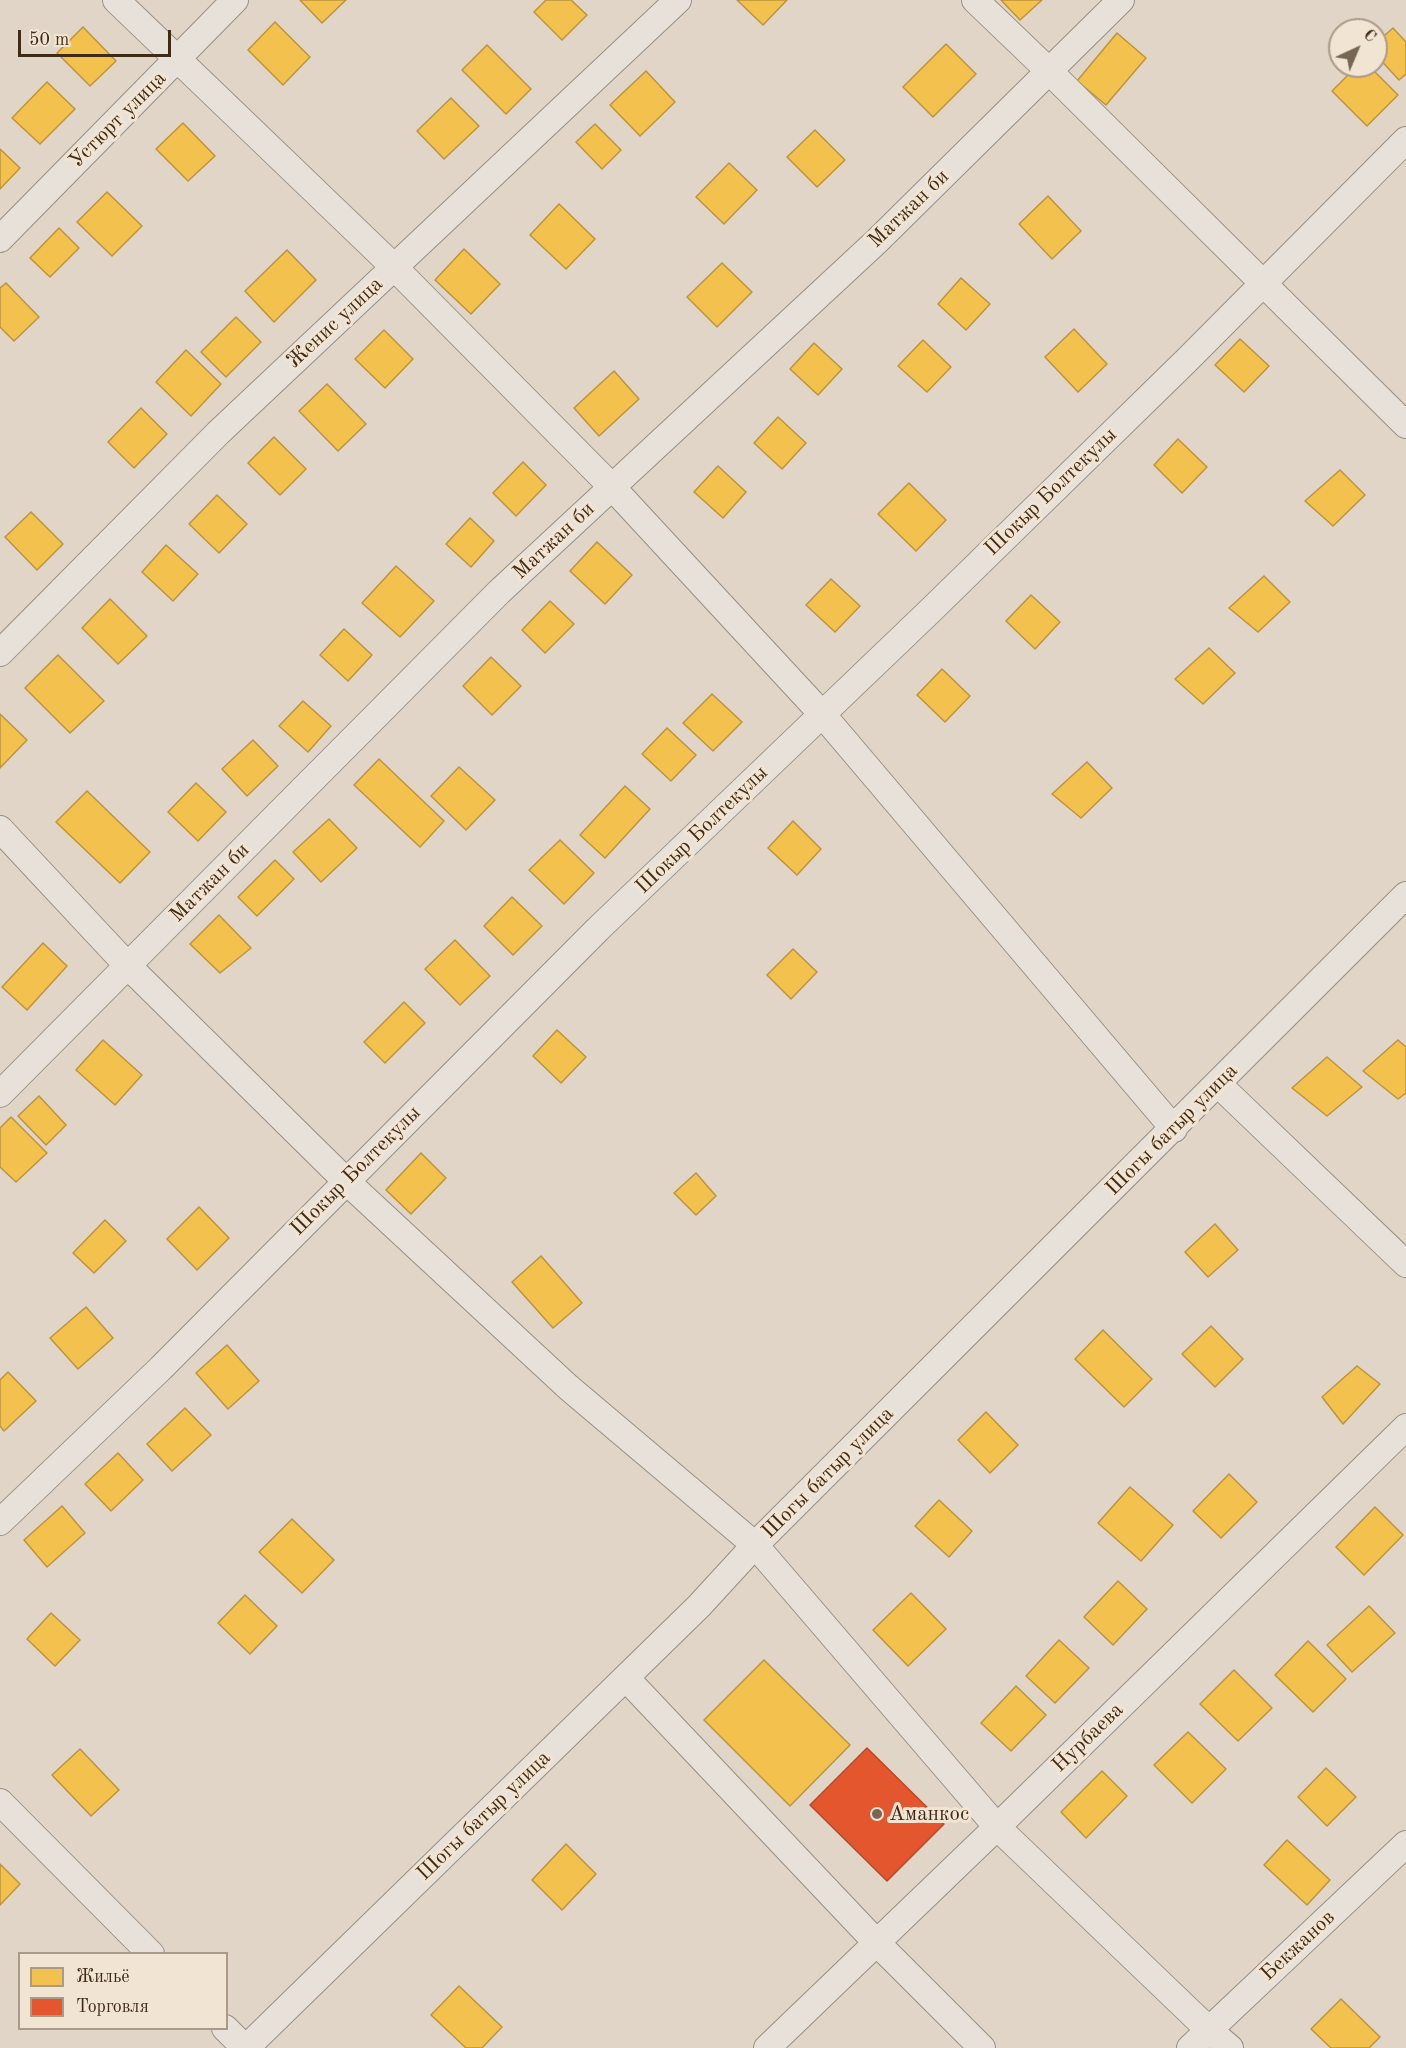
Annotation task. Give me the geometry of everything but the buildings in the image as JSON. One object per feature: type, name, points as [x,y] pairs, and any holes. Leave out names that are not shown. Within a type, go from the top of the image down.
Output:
[{"type":"street","points":[[116,0],[394,267],[612,487],[822,714],[1174,1129]]},
{"type":"street","name":"Устюрт улица","points":[[0,239],[235,0]]},
{"type":"street","name":"Женис улица","points":[[0,653],[218,433],[678,0]]},
{"type":"street","points":[[975,0],[1406,426]]},
{"type":"street","name":"Матжан би","points":[[0,1094],[499,592],[876,242],[1121,0]]},
{"type":"street","name":"Шокыр Болтекулы","points":[[0,1522],[161,1368],[598,929],[1178,368],[1406,140]]},
{"type":"street","points":[[0,829],[128,966],[346,1181],[568,1387],[755,1545],[997,1827],[1230,2048]]},
{"type":"street","name":"Шогы батыр улица","points":[[246,2048],[699,1606],[755,1545],[1406,895]]},
{"type":"street","points":[[1218,1084],[1406,1264]]},
{"type":"street","name":"Нурбаева","points":[[767,2048],[997,1827],[1406,1427]]},
{"type":"street","points":[[626,1678],[876,1942],[982,2048]]},
{"type":"street","points":[[0,1802],[150,1952]]},
{"type":"street","name":"Бекжанов","points":[[1190,2048],[1406,1844]]},
{"type":"street","points":[[227,2030],[246,2048]]},
{"type":"place","name":"Аманкос","points":[[877,1814]]}]
